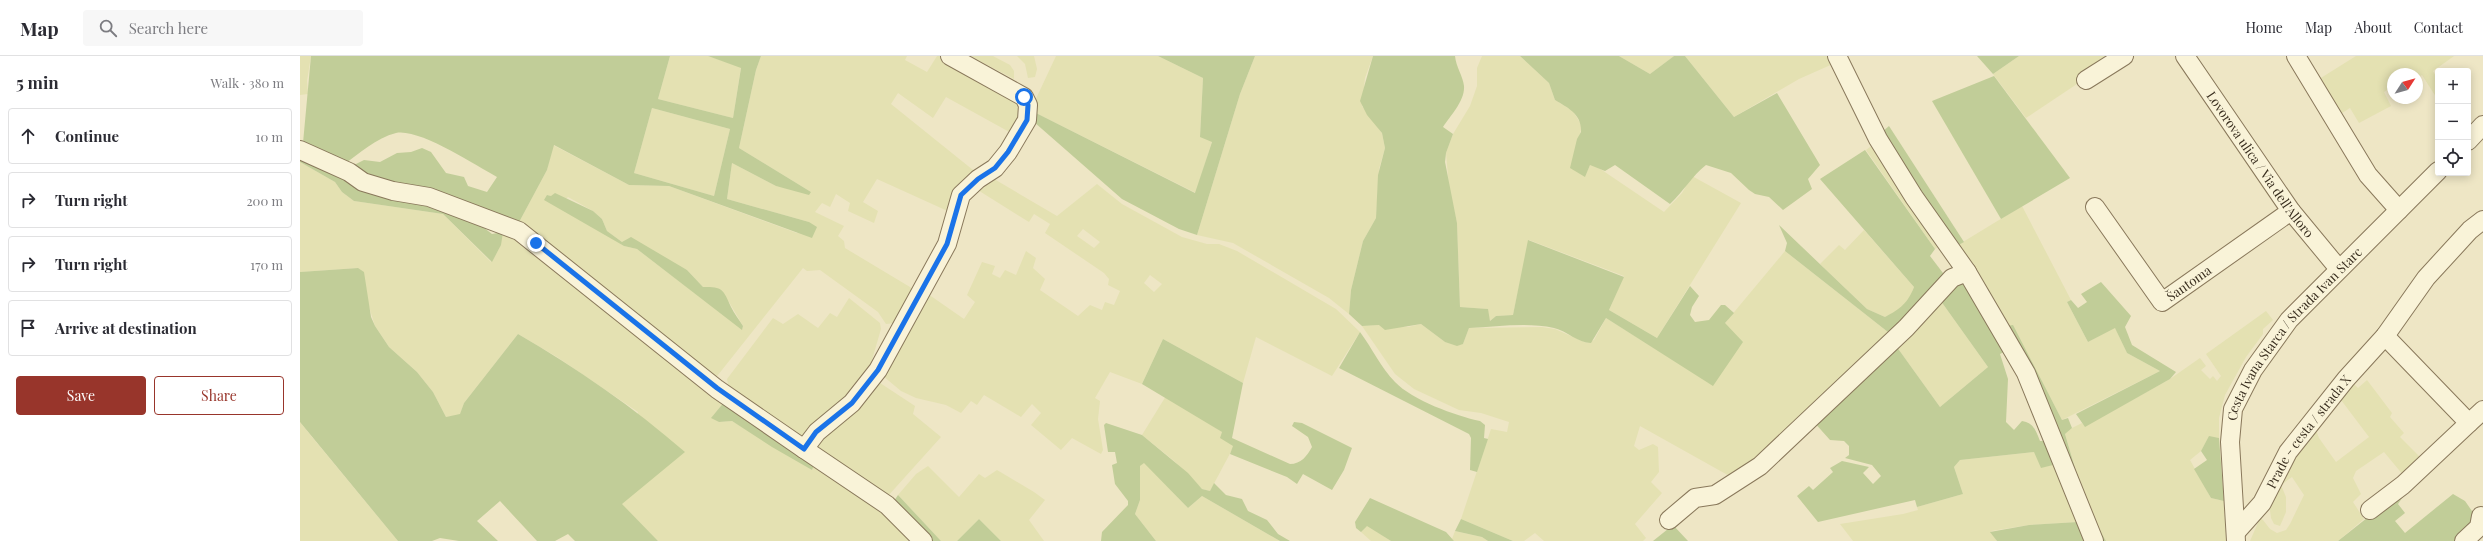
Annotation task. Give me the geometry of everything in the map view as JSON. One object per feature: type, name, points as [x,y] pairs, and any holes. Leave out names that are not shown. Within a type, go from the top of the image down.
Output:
[{"type":"street","points":[[804,449],[816,432],[852,403],[878,370],[947,244],[961,195],[978,179],[995,168],[1008,152],[1027,120],[1028,105],[1024,97],[950,56]]},
{"type":"street","points":[[1837,56],[1878,139],[1914,197],[1968,272],[2026,373],[2094,541]]},
{"type":"street","points":[[2086,80],[2124,56]]},
{"type":"street","name":"Lovorova ulica / Via dell'Alloro","points":[[2185,56],[2291,211],[2339,269]]},
{"type":"street","points":[[2296,56],[2368,175],[2399,210]]},
{"type":"street","points":[[2469,140],[2483,125]]},
{"type":"street","points":[[300,150],[349,172],[363,182],[393,191],[429,197],[519,231],[717,388],[887,505],[923,541]]},
{"type":"street","name":"Cesta Ivana Starca / Strada Ivan Starc","points":[[2237,536],[2230,442],[2233,409],[2253,370],[2289,320],[2435,174]]},
{"type":"street","name":"Šantoma","points":[[2095,207],[2162,302],[2291,211]]},
{"type":"street","name":"Prade - cesta / strada X","points":[[2237,536],[2262,503],[2288,452],[2346,379],[2385,336],[2426,278],[2470,230],[2483,220]]},
{"type":"street","points":[[1670,520],[1695,498],[1714,495],[1760,466],[1906,328],[1952,278],[1968,272]]},
{"type":"street","points":[[2385,336],[2469,423]]},
{"type":"street","points":[[2370,510],[2403,485],[2483,410]]},
{"type":"street","points":[[2464,541],[2479,527],[2481,516]]},
{"type":"shaded area","points":[[300,56],[311,56],[307,81],[308,94],[300,95]]},
{"type":"shaded area","points":[[670,56],[708,56],[741,67],[733,118],[658,99]]},
{"type":"shaded area","points":[[761,56],[907,56],[905,60],[927,72],[937,56],[943,56],[1023,103],[1013,134],[946,97],[933,118],[898,93],[891,104],[978,174],[952,213],[877,179],[863,202],[878,211],[874,223],[848,211],[850,203],[836,194],[830,207],[822,203],[815,212],[844,226],[838,236],[844,241],[845,248],[915,290],[895,323],[886,324],[878,312],[820,270],[807,271],[803,268],[714,380],[517,226],[547,170],[553,145],[629,185],[669,186],[797,233],[809,222],[727,199],[732,163],[776,186],[811,192],[739,148],[756,70]],"holes":[[[547,195],[565,200],[568,197],[593,211],[602,219],[607,231],[622,242],[687,270],[703,287],[729,302],[743,326],[742,329],[637,249],[624,246]]]},
{"type":"shaded area","points":[[970,56],[993,56],[1010,65],[1014,71],[1014,79]]},
{"type":"shaded area","points":[[1017,56],[1034,56],[1037,69],[1035,77],[1028,78],[1025,64]]},
{"type":"shaded area","points":[[1056,56],[1158,56],[1203,78],[1200,136],[1212,141],[1196,193],[1034,112],[1034,103]]},
{"type":"shaded area","points":[[1255,56],[1373,56],[1365,78],[1362,106],[1382,133],[1385,148],[1379,169],[1376,218],[1363,241],[1351,290],[1349,314],[1329,298],[1233,243],[1197,235],[1240,94]]},
{"type":"shaded area","points":[[1482,56],[1520,56],[1549,83],[1555,100],[1573,111],[1582,126],[1571,168],[1585,176],[1590,165],[1593,164],[1664,212],[1682,193],[1692,176],[1741,203],[1657,338],[1609,310],[1624,276],[1529,240],[1513,315],[1496,316],[1490,321],[1487,309],[1460,307],[1457,223],[1449,188],[1446,153],[1453,134],[1470,106],[1477,86],[1477,68]]},
{"type":"shaded area","points":[[1619,56],[1674,56],[1650,74]]},
{"type":"shaded area","points":[[1685,56],[1832,56],[1835,63],[1799,79],[1734,117]]},
{"type":"shaded area","points":[[2019,56],[2119,56],[2026,118],[1993,74]]},
{"type":"shaded area","points":[[2356,56],[2454,56],[2435,68],[2433,71],[2435,75],[2435,95],[2423,77],[2423,68],[2387,68],[2387,90],[2384,92],[2387,98],[2387,104],[2390,104],[2391,106],[2359,123],[2350,108],[2339,115],[2316,81]]},
{"type":"shaded area","points":[[652,108],[730,129],[714,196],[634,173]]},
{"type":"shaded area","points":[[1874,144],[1942,244],[1935,249],[1866,150]]},
{"type":"shaded area","points":[[300,162],[335,182],[342,192],[354,201],[443,214],[491,262],[499,249],[503,232],[517,236],[725,401],[712,417],[719,422],[732,421],[812,470],[815,463],[857,488],[919,541],[658,541],[621,504],[638,412],[557,357],[518,334],[464,403],[460,415],[446,417],[433,392],[417,372],[389,347],[375,326],[357,268],[300,272]]},
{"type":"shaded area","points":[[989,176],[1057,216],[1097,184],[1122,204],[1182,237],[1207,244],[1219,244],[1237,251],[1336,309],[1360,332],[1332,376],[1256,337],[1243,383],[1163,339],[1142,384],[1110,372],[1095,398],[1100,401],[1098,419],[1103,450],[1101,454],[1072,438],[1061,450],[1031,425],[1041,413],[1032,404],[1021,417],[984,395],[977,405],[971,401],[961,413],[946,405],[916,398],[901,391],[883,376],[928,294],[964,319],[975,302],[967,295],[982,262],[995,266],[992,274],[1000,278],[1005,270],[1016,275],[1026,251],[1036,258],[1033,268],[1045,279],[1040,290],[1078,316],[1090,305],[1102,310],[1105,302],[1114,305],[1120,291],[1108,285],[1109,279],[1104,273],[1045,233],[1050,224],[1034,214],[1029,222],[973,187]],"holes":[[[1083,229],[1100,242],[1094,248],[1077,236]],[[1150,275],[1162,284],[1154,292],[1144,283]]]},
{"type":"shaded area","points":[[2022,206],[2071,300],[2067,302],[2088,342],[2115,327],[2127,353],[2160,371],[2062,420],[2013,326],[2000,327],[1953,248]]},
{"type":"shaded area","points":[[1864,230],[1914,287],[1910,298],[1901,309],[1885,317],[1867,309],[1820,264],[1839,245],[1845,250]]},
{"type":"shaded area","points":[[1785,251],[1893,336],[1805,416],[1733,478],[1640,426],[1634,446],[1639,450],[1653,444],[1658,447],[1659,472],[1651,482],[1662,493],[1635,524],[1646,538],[1643,541],[1544,541],[1535,533],[1524,541],[1513,541],[1461,519],[1491,429],[1507,432],[1509,422],[1481,413],[1459,410],[1414,389],[1395,374],[1362,326],[1379,325],[1408,327],[1421,324],[1445,342],[1463,344],[1469,328],[1542,327],[1555,329],[1587,343],[1594,340],[1606,318],[1713,385],[1725,323]]},
{"type":"shaded area","points":[[1938,297],[1988,367],[1940,407],[1894,343]]},
{"type":"shaded area","points":[[849,298],[880,323],[881,329],[866,378],[801,440],[729,389],[727,379],[773,318],[783,324],[798,314],[818,328],[830,313],[837,317]]},
{"type":"shaded area","points":[[2266,311],[2273,320],[2263,329],[2263,334],[2246,357],[2225,395],[2219,418],[2219,438],[2209,437],[2201,451],[2190,460],[2211,498],[2224,501],[2226,541],[2106,541],[2096,525],[2078,477],[2065,434],[2072,428],[2082,423],[2085,426],[2170,379],[2200,358],[2206,366],[2201,370],[2210,379],[2213,376],[2217,381],[2221,376],[2206,354]]},
{"type":"shaded area","points":[[2367,380],[2392,413],[2390,417],[2404,433],[2400,437],[2423,460],[2404,476],[2384,452],[2356,471],[2353,478],[2361,494],[2353,502],[2364,519],[2338,541],[2250,541],[2260,518],[2270,529],[2277,533],[2286,530],[2290,524],[2304,495],[2292,477],[2281,485],[2286,497],[2286,512],[2280,526],[2274,524],[2271,518],[2269,503],[2314,425],[2319,438],[2336,462],[2369,437],[2341,400],[2352,382],[2358,388]]},
{"type":"shaded area","points":[[877,381],[915,406],[913,414],[941,437],[887,497],[815,451],[818,438]]},
{"type":"shaded area","points":[[1166,396],[1222,432],[1221,438],[1234,446],[1210,491],[1202,489],[1173,460],[1142,435]]},
{"type":"shaded area","points":[[300,422],[312,437],[398,541],[300,541]]},
{"type":"shaded area","points":[[2034,452],[2057,464],[2078,522],[2029,525],[1991,531],[1997,541],[1853,541],[1840,524],[1903,514],[1918,510],[1917,507],[1963,494],[1954,467],[1960,460]]},
{"type":"shaded area","points":[[1144,462],[1188,508],[1202,496],[1280,541],[1156,541],[1135,514],[1140,500],[1140,466]]},
{"type":"shaded area","points":[[928,466],[959,497],[979,474],[985,478],[997,470],[1034,492],[1045,500],[1029,520],[1044,541],[1001,541],[979,519],[957,541],[941,541],[898,495],[916,474]]},
{"type":"shaded area","points":[[1367,525],[1391,541],[1371,541],[1361,532]]},
{"type":"shaded area","points":[[1455,531],[1482,537],[1488,541],[1454,541],[1452,539]]},
{"type":"green space","points":[[311,56],[670,56],[658,99],[733,118],[741,68],[708,56],[761,56],[756,70],[739,148],[811,192],[809,195],[776,186],[732,163],[727,199],[809,222],[817,227],[812,238],[669,186],[629,185],[554,145],[547,170],[517,226],[351,170],[356,164],[364,160],[380,162],[397,153],[411,152],[422,148],[431,152],[446,173],[464,177],[468,186],[487,192],[497,177],[461,156],[418,136],[406,133],[389,135],[368,146],[343,165],[303,143]],"holes":[[[652,108],[730,129],[714,196],[634,173]]]},
{"type":"green space","points":[[1158,56],[1255,56],[1240,94],[1197,235],[1179,229],[1122,199],[1034,122],[1034,112],[1195,193],[1212,142],[1200,137],[1203,78]]},
{"type":"green space","points":[[1373,56],[1455,56],[1464,86],[1464,92],[1460,103],[1443,127],[1453,134],[1446,153],[1445,162],[1457,223],[1460,307],[1488,309],[1490,321],[1496,316],[1513,315],[1528,240],[1624,277],[1609,310],[1657,338],[1690,286],[1699,296],[1692,307],[1690,315],[1695,322],[1709,320],[1721,305],[1725,305],[1734,313],[1725,323],[1743,342],[1713,386],[1606,318],[1591,343],[1577,339],[1554,328],[1533,325],[1512,325],[1469,328],[1463,344],[1457,346],[1445,342],[1421,324],[1385,330],[1379,325],[1362,326],[1349,314],[1351,290],[1363,241],[1376,218],[1378,175],[1385,148],[1382,133],[1367,115],[1360,101]]},
{"type":"green space","points":[[1520,56],[1619,56],[1650,74],[1674,56],[1685,56],[1734,117],[1777,93],[1820,165],[1808,179],[1812,189],[1783,210],[1769,197],[1755,194],[1749,190],[1731,173],[1706,165],[1696,174],[1670,204],[1615,165],[1605,171],[1590,165],[1585,177],[1570,168],[1577,139],[1581,132],[1581,126],[1577,116],[1555,100],[1549,83]]},
{"type":"green space","points":[[1977,56],[2019,56],[1993,74]]},
{"type":"green space","points":[[1994,76],[2070,178],[2001,219],[1932,101]]},
{"type":"green space","points":[[1889,126],[1964,242],[1953,248],[1881,133]]},
{"type":"green space","points":[[1865,150],[1935,249],[1930,256],[1946,277],[1893,336],[1785,251],[1787,243],[1779,225],[1867,309],[1885,317],[1903,305],[1914,287],[1820,179]]},
{"type":"green space","points":[[300,157],[440,206],[479,224],[492,234],[503,232],[501,245],[492,262],[443,214],[354,201],[342,192],[335,182],[300,162]]},
{"type":"green space","points":[[555,193],[593,211],[602,219],[607,231],[622,242],[631,237],[687,270],[703,287],[722,290],[743,326],[742,330],[637,249],[624,246],[544,200],[547,195],[551,196]]},
{"type":"green space","points":[[358,268],[364,272],[371,317],[375,326],[389,347],[417,372],[433,392],[446,417],[460,414],[464,403],[518,334],[562,360],[604,389],[645,419],[685,452],[622,504],[658,541],[575,541],[568,534],[555,541],[537,541],[500,501],[477,521],[498,541],[459,541],[440,538],[432,541],[398,541],[300,422],[300,272]]},
{"type":"green space","points":[[1955,280],[1965,284],[2006,351],[2000,354],[2008,379],[2006,422],[2014,430],[2022,421],[2032,426],[2040,441],[2049,441],[2057,464],[2041,468],[2034,452],[1960,460],[1954,467],[1963,494],[1917,507],[1915,500],[1818,522],[1797,496],[1809,486],[1813,490],[1833,472],[1830,468],[1842,461],[1869,467],[1863,473],[1873,484],[1881,476],[1872,465],[1845,458],[1849,455],[1849,446],[1844,441],[1830,440],[1813,421],[1894,343],[1940,407],[1988,367],[1938,297]]},
{"type":"green space","points":[[2101,282],[2131,316],[2125,327],[2132,345],[2176,372],[2170,379],[2085,427],[2076,414],[2160,371],[2127,353],[2115,328],[2088,342],[2067,302],[2071,300],[2078,308],[2087,302],[2081,294]]},
{"type":"green space","points":[[2013,325],[2062,420],[2068,418],[2072,428],[2065,434],[2073,462],[2087,502],[2106,541],[2095,541],[2000,327]]},
{"type":"green space","points":[[1360,332],[1385,371],[1403,389],[1423,401],[1459,415],[1480,421],[1485,425],[1484,438],[1488,439],[1477,472],[1470,470],[1471,438],[1469,434],[1339,368]]},
{"type":"green space","points":[[1163,339],[1243,383],[1232,438],[1290,464],[1294,464],[1303,459],[1312,447],[1308,437],[1292,426],[1294,422],[1302,423],[1352,448],[1344,470],[1332,490],[1303,474],[1297,484],[1287,477],[1230,454],[1233,446],[1220,438],[1222,432],[1142,384]]},
{"type":"green space","points":[[725,401],[815,463],[812,470],[772,447],[732,421],[719,422],[711,418]]},
{"type":"green space","points":[[1106,423],[1142,435],[1188,473],[1202,489],[1210,491],[1214,483],[1226,495],[1242,499],[1248,511],[1267,520],[1278,534],[1290,541],[1280,541],[1202,496],[1188,508],[1144,463],[1140,466],[1140,500],[1135,514],[1156,541],[1101,541],[1102,532],[1128,505],[1128,501],[1115,484],[1112,465],[1117,463],[1115,452],[1108,452],[1104,425]]},
{"type":"green space","points":[[2209,436],[2219,438],[2224,501],[2211,498],[2194,469],[2207,460],[2201,451]]},
{"type":"green space","points":[[2401,491],[2404,495],[2398,504],[2405,513],[2395,521],[2405,533],[2453,494],[2465,501],[2481,524],[2465,541],[2338,541]]},
{"type":"green space","points":[[898,495],[941,541],[928,541],[892,504]]},
{"type":"green space","points":[[1370,498],[1446,532],[1454,541],[1391,541],[1367,526],[1361,532],[1356,528],[1355,522]]},
{"type":"green space","points":[[979,519],[1001,541],[957,541]]},
{"type":"green space","points":[[1461,519],[1513,541],[1488,541],[1482,537],[1455,531]]},
{"type":"green space","points":[[2078,522],[2088,541],[1997,541],[1990,532],[2029,525]]},
{"type":"green space","points":[[1673,525],[1688,541],[1653,541]]},
{"type":"route","points":[[536,243],[674,352],[717,388],[804,449],[816,432],[852,403],[866,382],[878,370],[917,295],[947,244],[961,195],[978,179],[995,168],[1008,152],[1027,120],[1028,105],[1024,97]]}]
